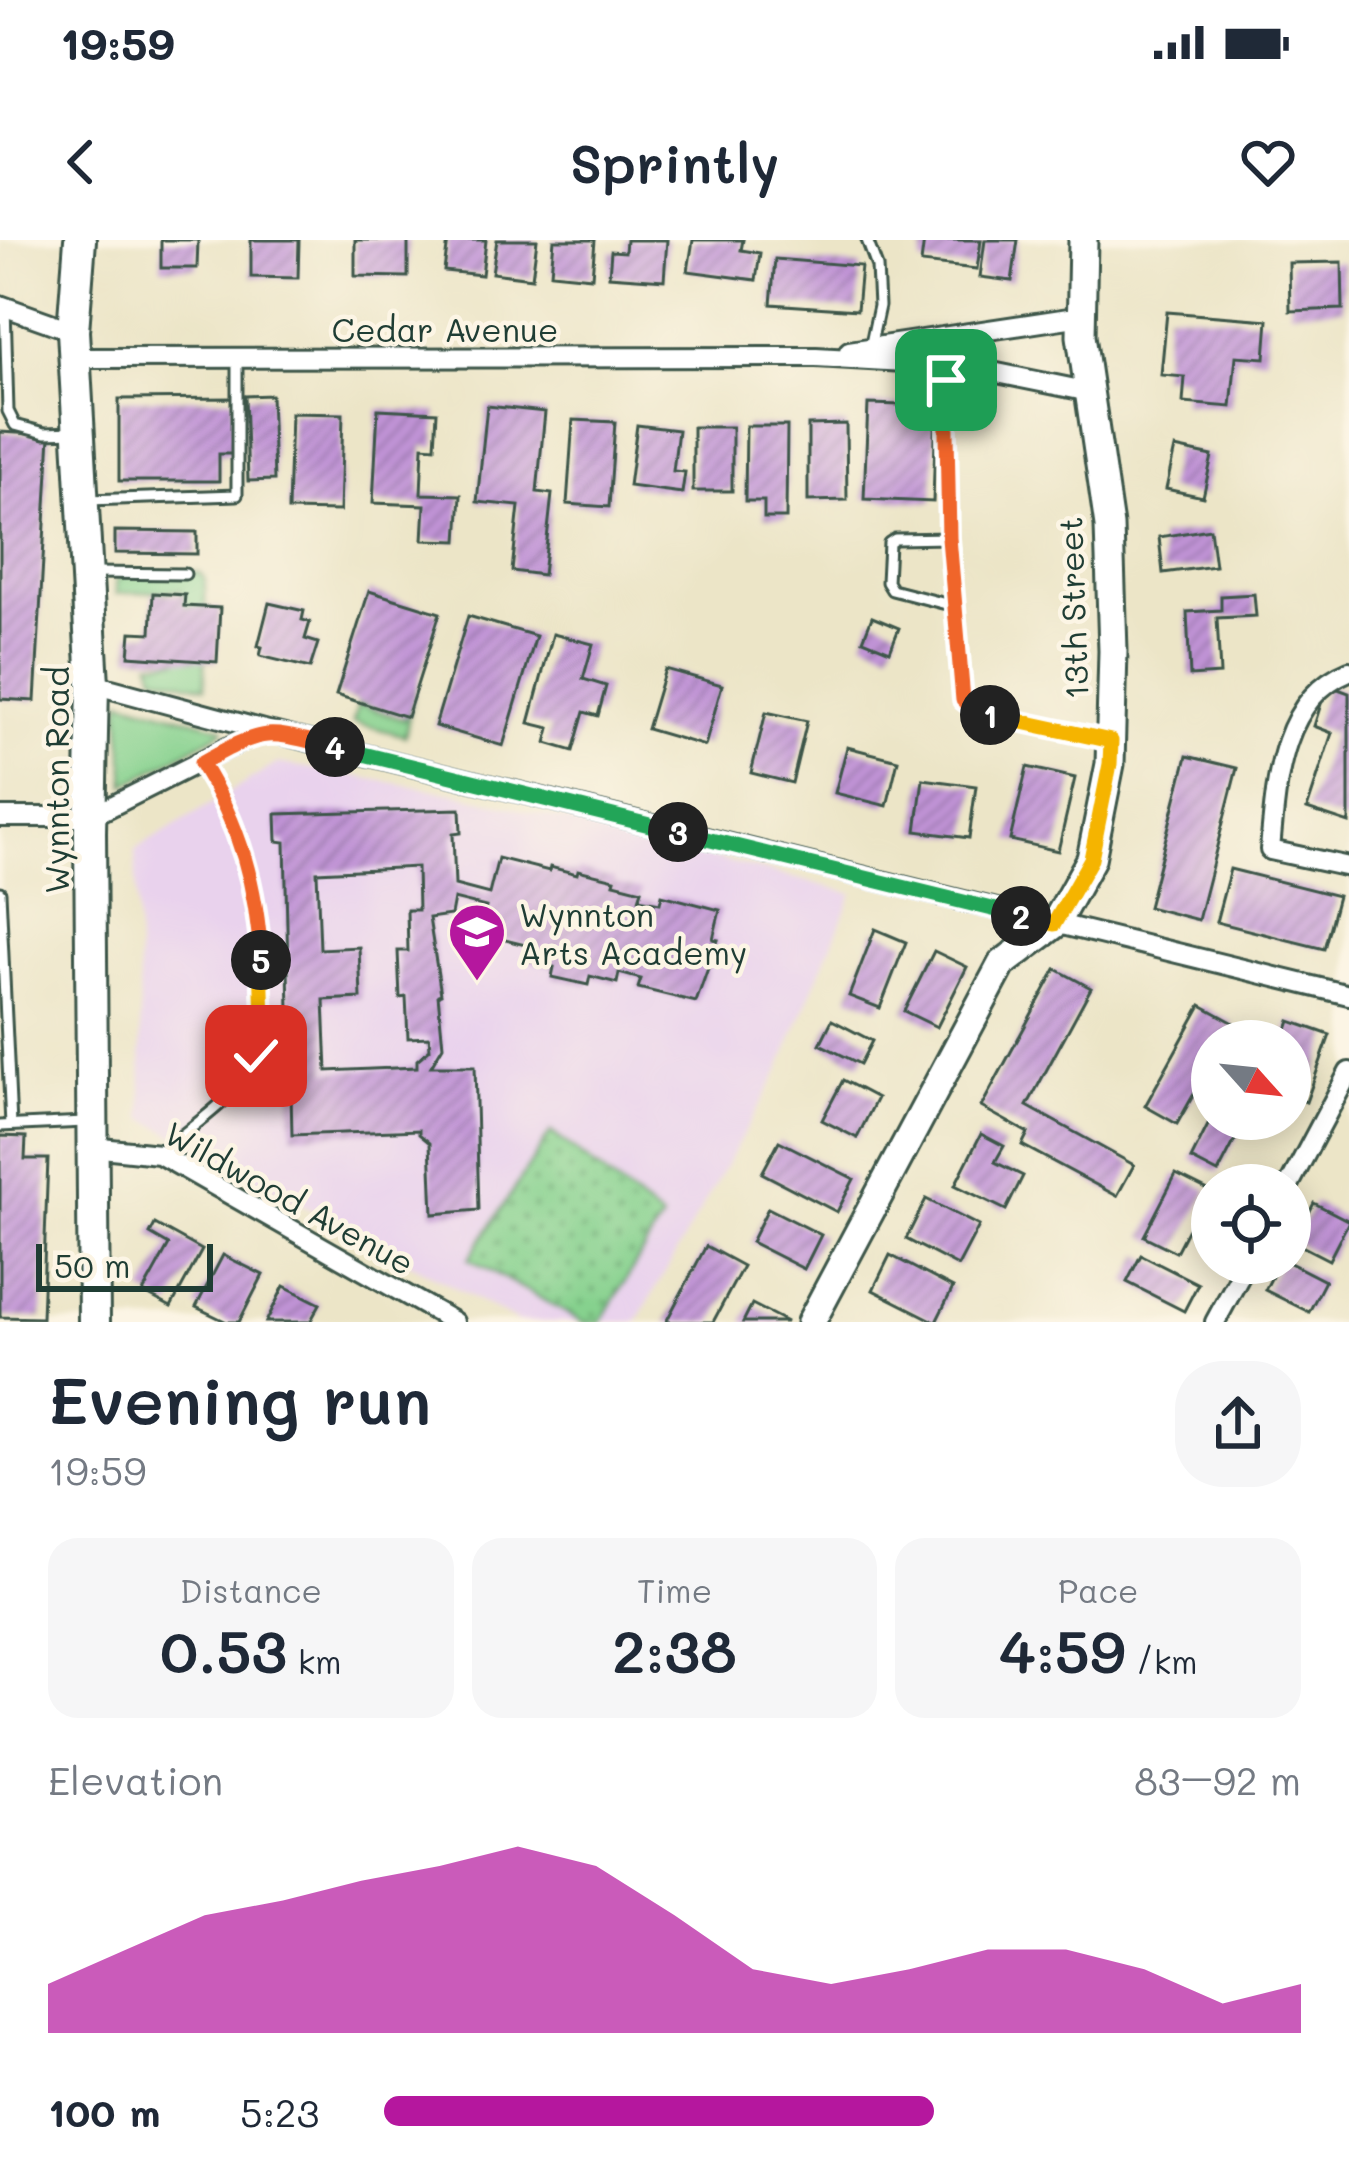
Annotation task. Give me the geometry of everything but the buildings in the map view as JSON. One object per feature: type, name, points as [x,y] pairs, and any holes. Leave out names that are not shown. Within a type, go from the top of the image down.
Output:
[{"type":"main road","name":"Wynnton Road","points":[[80,240],[74,345],[93,684],[94,1322]]},
{"type":"main road","name":"13th Street","points":[[811,1322],[1002,964],[1054,924],[1091,859],[1110,764],[1113,651],[1109,526],[1082,316],[1083,240]]},
{"type":"street","points":[[2,306],[74,345]]},
{"type":"street","points":[[816,357],[1082,316]]},
{"type":"street","name":"Cedar Avenue","points":[[74,345],[237,358],[816,357]]},
{"type":"street","points":[[816,357],[946,364],[1090,392]]},
{"type":"street","points":[[1349,671],[1326,680],[1300,712],[1277,772],[1270,850],[1349,867]]},
{"type":"street","points":[[93,684],[1349,995]]},
{"type":"street","points":[[0,817],[90,817],[249,737],[272,732]]},
{"type":"street","points":[[1299,1164],[1349,1072]]},
{"type":"street","name":"Wildwood Avenue","points":[[92,1134],[159,1154],[454,1322]]},
{"type":"street","points":[[1215,1322],[1236,1284]]},
{"type":"lane","points":[[866,240],[877,266],[879,306],[870,348]]},
{"type":"lane","points":[[2,306],[8,411],[15,425],[45,433],[79,432]]},
{"type":"lane","points":[[82,500],[238,495],[237,358]]},
{"type":"lane","points":[[946,364],[949,538],[963,700],[980,713],[1111,741]]},
{"type":"lane","points":[[949,538],[889,543],[887,582],[892,590],[954,607]]},
{"type":"lane","points":[[87,573],[185,574]]},
{"type":"lane","points":[[159,1154],[244,1078],[256,1056],[263,1021],[258,905],[227,807],[201,763]]},
{"type":"lane","points":[[0,892],[5,1126],[92,1134]]},
{"type":"shaded area","name":"Wynnton Arts Academy","points":[[278,763],[459,794],[853,893],[778,1073],[637,1322],[518,1322],[143,1118],[135,850]]},
{"type":"green space","points":[[199,572],[205,578],[205,687],[155,675],[151,662],[178,660],[178,635],[184,634],[181,590],[116,594],[116,579],[136,573]]},
{"type":"green space","points":[[420,663],[405,736],[353,722],[358,704],[404,720]]},
{"type":"green space","points":[[122,700],[223,728],[223,731],[126,785]]},
{"type":"green space","points":[[551,1132],[662,1219],[601,1322],[583,1322],[469,1259]]},
{"type":"place","name":"Wynnton Arts Academy","points":[[477,983]]},
{"type":"route","points":[[256,1056],[263,1021],[258,905],[227,807],[201,763],[249,737],[272,732],[1054,924],[1091,859],[1111,741],[980,713],[963,700],[949,538],[946,380]]}]
